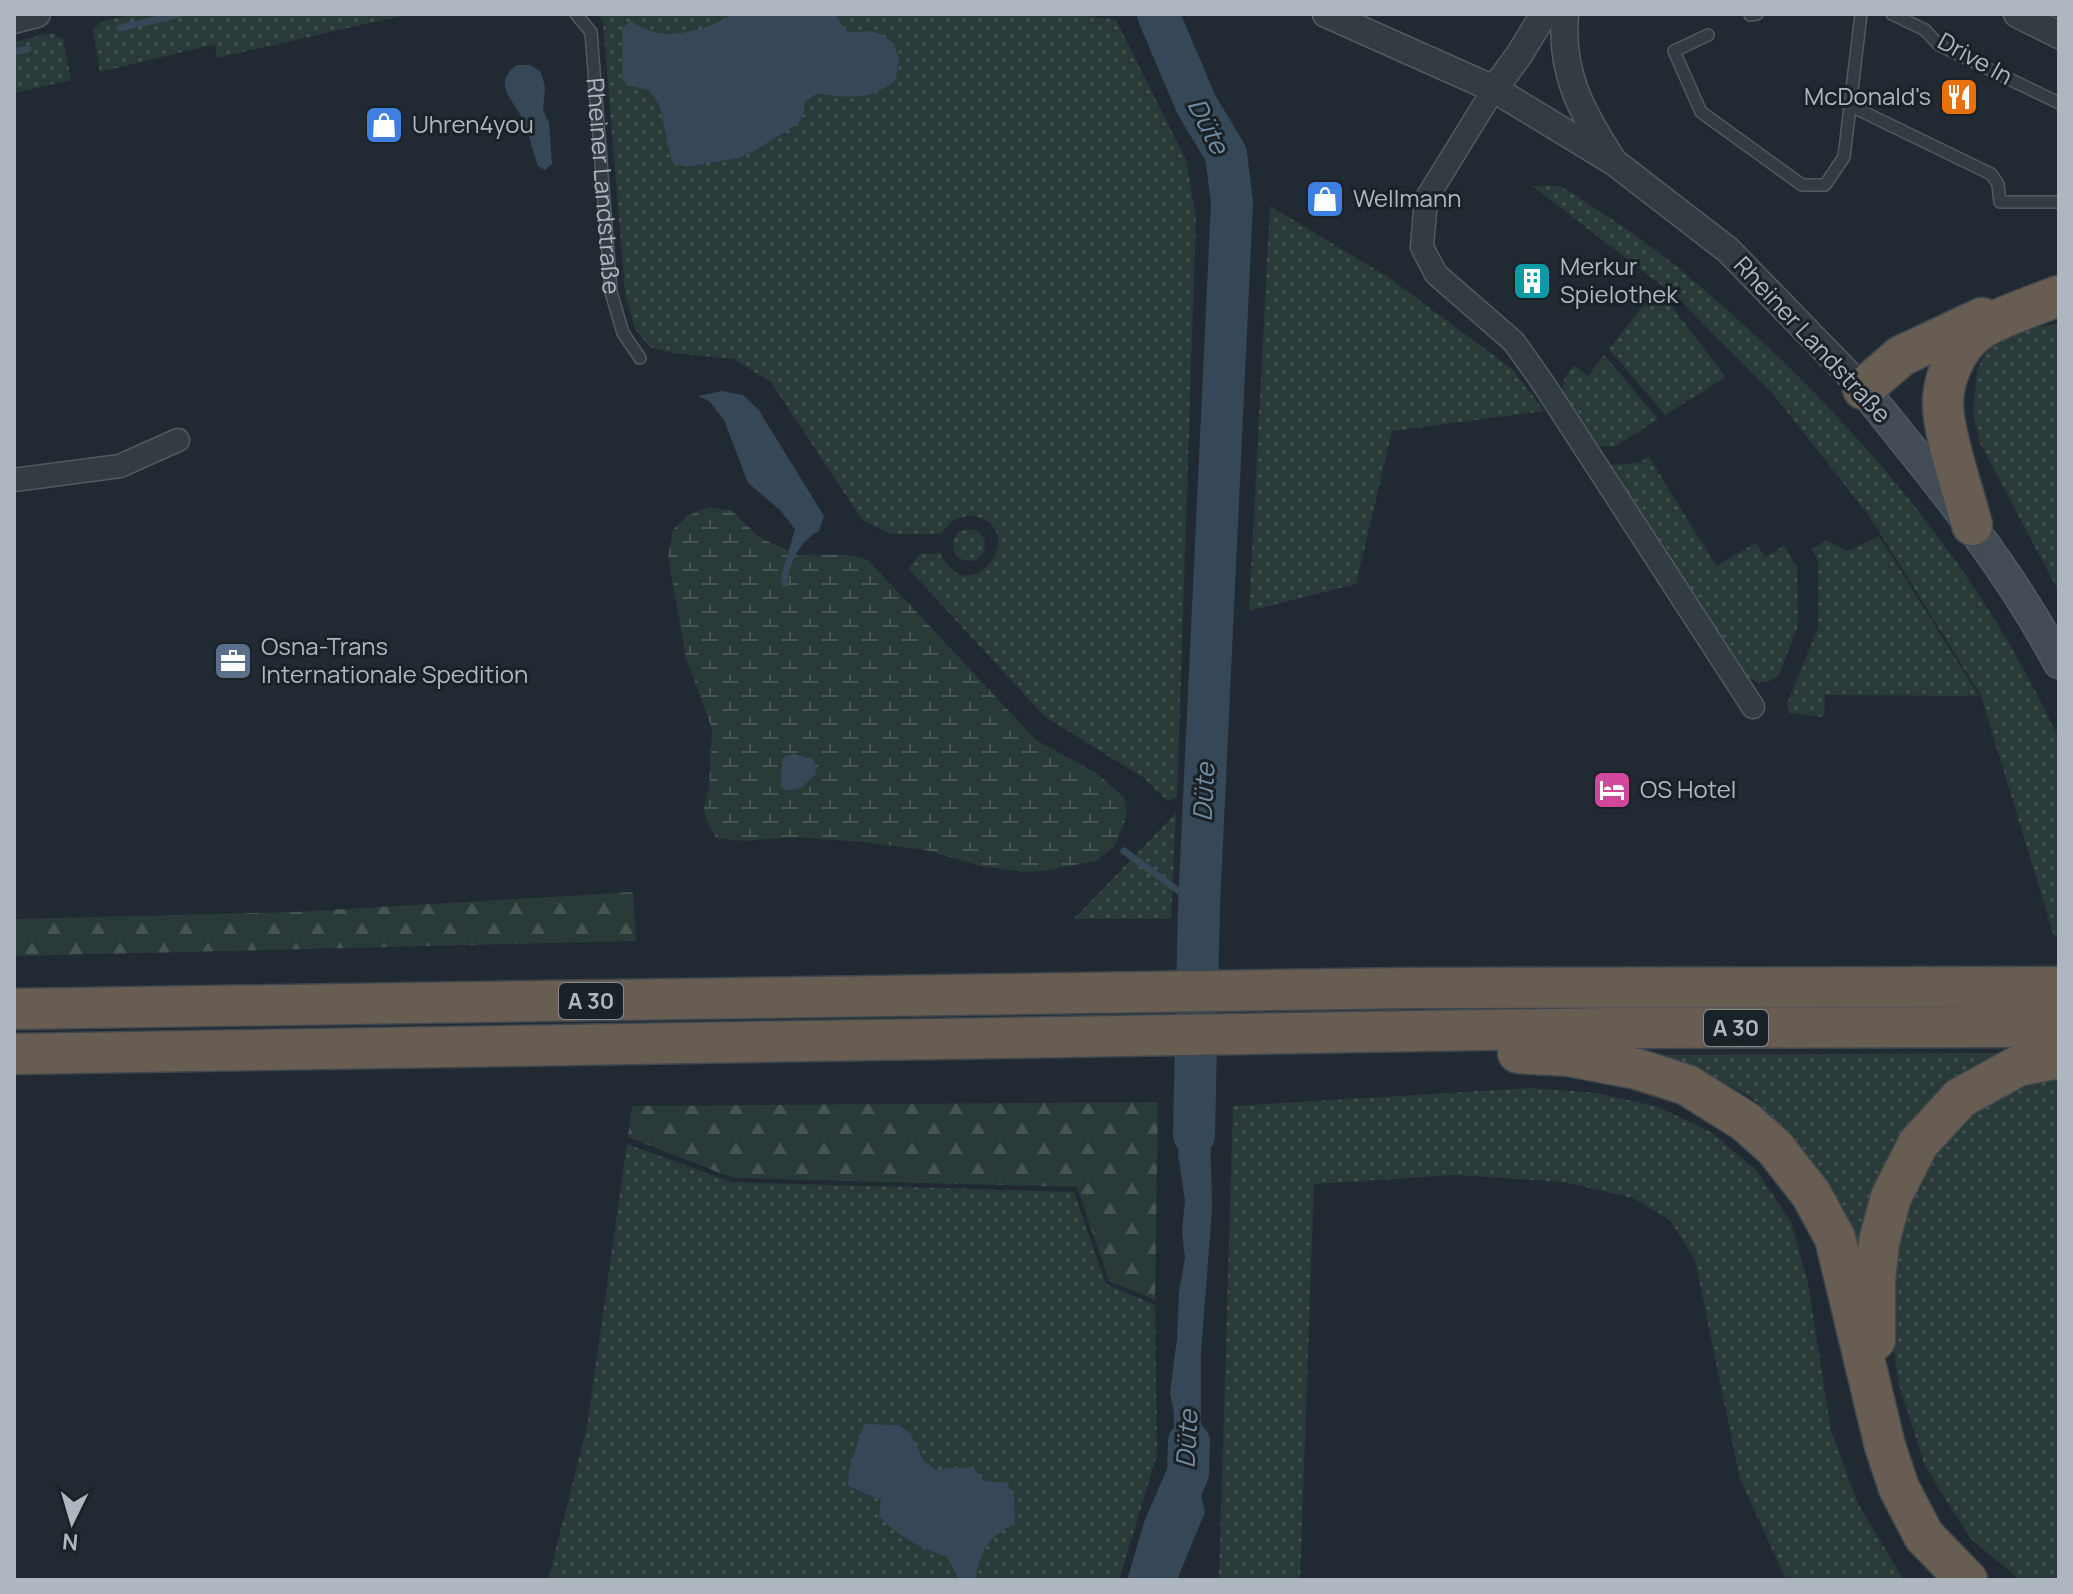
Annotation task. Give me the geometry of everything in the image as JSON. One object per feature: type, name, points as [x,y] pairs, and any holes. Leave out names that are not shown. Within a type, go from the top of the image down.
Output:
[{"type":"highway","points":[[1863,389],[1901,356],[1965,325],[2059,296]]},
{"type":"highway","points":[[1972,525],[1943,401],[1949,371],[1965,343],[1983,327],[2059,296]]},
{"type":"highway","points":[[1972,986],[1992,967],[2059,966]]},
{"type":"highway","name":"A 30","points":[[14,1009],[1237,991],[2059,987]]},
{"type":"highway","name":"A 30","points":[[14,1054],[1233,1033],[2059,1027]]},
{"type":"highway","points":[[1414,1031],[1462,1052],[1569,1056],[1637,1069],[1687,1085],[1746,1122],[1775,1148],[1811,1194],[1835,1238],[1885,1446],[1905,1500],[1924,1536],[1967,1580]]},
{"type":"highway","points":[[1875,1396],[1875,1280],[1879,1242],[1891,1197],[1918,1144],[1960,1098],[2018,1066],[2059,1058]]},
{"type":"main road","name":"Rheiner Landstraße","points":[[1863,389],[1972,525],[2038,624],[2059,663]]},
{"type":"street","points":[[14,20],[37,14]]},
{"type":"street","name":"Rheiner Landstraße","points":[[1326,14],[1494,89],[1614,162],[1728,250],[1863,389]]},
{"type":"street","points":[[1544,14],[1426,199],[1422,247],[1436,274],[1514,342],[1753,707]]},
{"type":"street","points":[[1565,14],[1563,40],[1567,72],[1586,117],[1614,162]]},
{"type":"street","points":[[2017,14],[2059,35]]},
{"type":"street","points":[[14,480],[120,466],[178,440]]},
{"type":"lane","name":"Rheiner Landstraße","points":[[576,14],[591,32],[611,292],[623,333],[640,358]]},
{"type":"lane","points":[[1708,35],[1674,51],[1701,112],[1802,185],[1825,185],[1844,157],[1861,14]]},
{"type":"lane","name":"Drive In","points":[[1892,14],[1925,30],[1939,45],[2059,103]]},
{"type":"lane","points":[[1851,106],[1991,174],[1998,184],[2000,202],[2059,202]]},
{"type":"green space","points":[[133,14],[409,14],[217,58],[215,44],[100,72],[93,31],[100,22]]},
{"type":"green space","points":[[598,14],[1078,14],[1116,20],[1186,160],[1196,217],[1177,797],[1168,801],[1144,778],[1044,716],[908,568],[921,554],[940,553],[952,570],[966,575],[980,572],[991,562],[997,548],[997,534],[988,522],[969,515],[952,521],[941,534],[891,534],[862,520],[771,382],[734,359],[672,353],[650,347],[635,329],[625,292],[603,22]]},
{"type":"green space","points":[[51,33],[63,39],[71,80],[14,93],[14,42]]},
{"type":"green space","points":[[1532,186],[1556,186],[1573,194],[1654,249],[1735,317],[1844,424],[1895,482],[1942,543],[1986,606],[2025,672],[2059,740],[2059,936],[2054,936],[1981,696],[1870,517],[1773,394],[1677,297]]},
{"type":"green space","points":[[1270,206],[1388,277],[1513,370],[1544,411],[1392,431],[1356,584],[1249,611]]},
{"type":"green space","points":[[1657,288],[1726,377],[1665,415],[1609,349]]},
{"type":"green space","points":[[2059,324],[2059,592],[1980,443],[1973,414],[1977,371],[1987,348],[2018,329]]},
{"type":"green space","points":[[1604,355],[1658,419],[1614,447],[1599,446],[1562,392],[1565,377],[1574,365],[1588,376]]},
{"type":"green space","points":[[1649,457],[1716,566],[1756,543],[1765,557],[1784,546],[1797,567],[1798,625],[1779,675],[1770,681],[1759,683],[1745,675],[1611,465],[1638,463]]},
{"type":"green space","points":[[709,507],[732,511],[759,537],[789,551],[781,577],[787,586],[796,555],[842,555],[868,560],[1036,740],[1096,773],[1124,797],[1127,816],[1114,847],[1095,861],[1023,872],[980,866],[926,850],[863,842],[795,837],[744,841],[716,838],[704,808],[709,788],[712,729],[686,658],[668,556],[673,530],[687,516]]},
{"type":"green space","points":[[969,529],[981,533],[985,545],[981,557],[969,561],[957,557],[953,545],[957,533]]},
{"type":"green space","points":[[1879,536],[1979,696],[1825,695],[1824,717],[1789,713],[1787,704],[1818,628],[1818,561],[1812,549],[1826,540],[1847,551]]},
{"type":"green space","points":[[1176,813],[1171,919],[1074,919]]},
{"type":"green space","points":[[633,892],[636,941],[14,956],[14,919],[296,912]]},
{"type":"green space","points":[[2002,1053],[1951,1083],[1909,1125],[1884,1170],[1862,1255],[1834,1190],[1797,1141],[1752,1098],[1697,1068],[1641,1055]]},
{"type":"green space","points":[[2059,1076],[2059,1580],[2020,1580],[1970,1538],[1925,1466],[1898,1381],[1889,1312],[1895,1221],[1920,1169],[1952,1129],[2004,1094]]},
{"type":"green space","points":[[1530,1088],[1597,1093],[1659,1107],[1712,1133],[1756,1170],[1791,1222],[1808,1284],[1831,1430],[1858,1504],[1904,1580],[1787,1580],[1740,1479],[1695,1260],[1670,1220],[1633,1198],[1564,1182],[1455,1175],[1314,1184],[1300,1580],[1219,1580],[1233,1106]]},
{"type":"green space","points":[[1158,1102],[1155,1300],[1109,1281],[1077,1187],[733,1178],[628,1137],[632,1106]]},
{"type":"green space","points":[[627,1144],[731,1182],[1074,1192],[1106,1284],[1155,1305],[1157,1455],[1119,1580],[548,1580],[587,1427]]},
{"type":"water","points":[[733,14],[836,14],[848,31],[874,32],[893,42],[899,58],[896,80],[867,95],[816,94],[805,102],[798,124],[739,158],[686,167],[672,162],[659,104],[649,90],[630,86],[622,79],[622,28],[631,21],[656,32],[682,33],[709,26]]},
{"type":"water","points":[[517,65],[530,65],[541,72],[545,87],[543,110],[549,123],[552,164],[545,170],[538,166],[524,122],[506,90],[506,78]]},
{"type":"water","points":[[722,391],[743,395],[758,409],[824,516],[819,531],[796,554],[787,586],[783,588],[781,577],[795,529],[780,510],[748,483],[724,420],[709,401],[698,396]]},
{"type":"water","points":[[794,754],[814,760],[816,774],[801,788],[787,791],[781,787],[782,761],[785,756]]},
{"type":"water","points":[[1216,1079],[1210,1117],[1212,1209],[1201,1353],[1201,1495],[1205,1512],[1177,1580],[1128,1580],[1130,1574],[1160,1558],[1179,1502],[1180,1468],[1174,1451],[1174,1413],[1170,1392],[1185,1258],[1182,1231],[1185,1201],[1178,1154],[1187,1081]]},
{"type":"water","points":[[864,1424],[899,1425],[910,1433],[924,1461],[935,1469],[972,1467],[984,1481],[1007,1483],[1014,1497],[1015,1524],[992,1539],[987,1546],[979,1561],[976,1580],[959,1580],[947,1557],[910,1541],[879,1516],[881,1500],[848,1486],[849,1469]]},
{"type":"waterway","points":[[120,28],[180,14]]},
{"type":"waterway","name":"Düte","points":[[1158,14],[1196,104],[1226,154],[1232,203],[1199,906],[1194,1135]]},
{"type":"waterway","points":[[14,52],[28,49]]},
{"type":"waterway","points":[[1124,851],[1199,906]]},
{"type":"waterway","name":"Düte","points":[[1149,1580],[1164,1529],[1188,1473],[1189,1442]]},
{"type":"place","name":"McDonald's","points":[[1959,97]]},
{"type":"place","name":"Uhren4you","points":[[384,125]]},
{"type":"place","name":"Wellmann","points":[[1325,199]]},
{"type":"place","name":"Merkur Spielothek","points":[[1532,281]]},
{"type":"place","name":"Osna-Trans Internationale Spedition","points":[[233,661]]},
{"type":"place","name":"OS Hotel","points":[[1612,790]]}]
